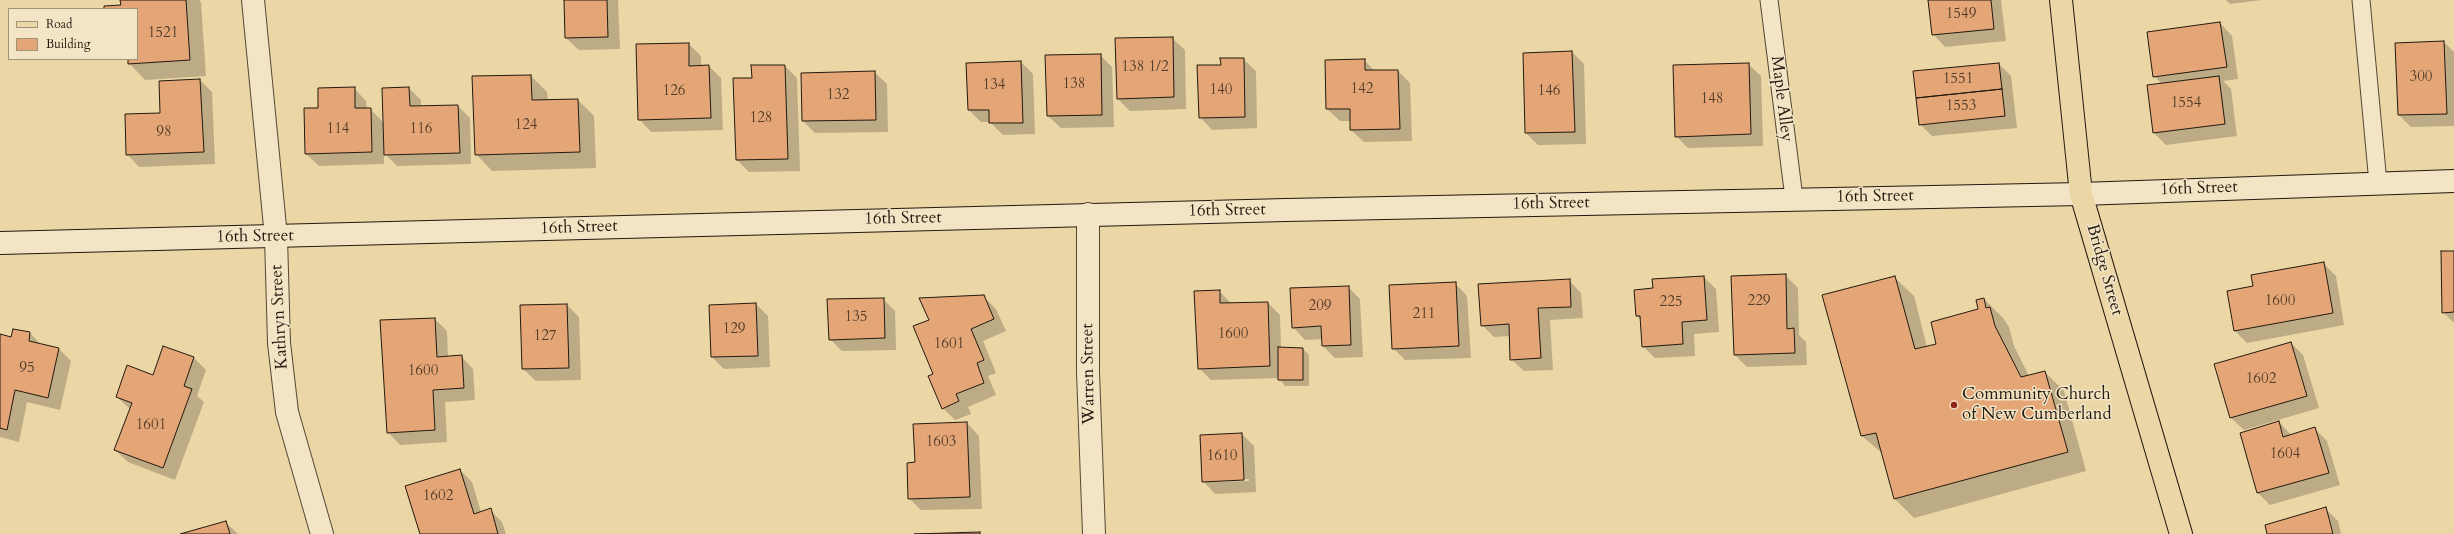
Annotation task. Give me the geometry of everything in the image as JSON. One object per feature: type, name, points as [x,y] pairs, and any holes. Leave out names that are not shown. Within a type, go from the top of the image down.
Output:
[{"type":"main road","name":"Bridge Street","points":[[2061,0],[2081,194],[2181,534]]},
{"type":"street","name":"Kathryn Street","points":[[253,0],[276,237],[279,343],[288,412],[322,534]]},
{"type":"street","name":"16th Street","points":[[0,244],[1088,214],[1794,198],[2081,194],[2454,181]]},
{"type":"street","name":"Warren Street","points":[[1088,214],[1088,372],[1094,534]]},
{"type":"lane","name":"Maple Alley","points":[[1769,0],[1794,198]]},
{"type":"lane","points":[[2361,0],[2378,183]]},
{"type":"building","points":[[120,0],[186,0],[190,60],[128,64],[128,60],[138,60],[138,8],[104,8],[104,6],[121,5]]},
{"type":"building","points":[[564,0],[607,0],[608,37],[565,38]]},
{"type":"building","points":[[1928,0],[1991,0],[1994,29],[1932,35]]},
{"type":"building","points":[[2220,22],[2227,67],[2153,77],[2147,32]]},
{"type":"building","points":[[1173,37],[1174,97],[1117,99],[1115,38]]},
{"type":"building","points":[[2444,41],[2447,114],[2398,115],[2395,43]]},
{"type":"building","points":[[689,43],[689,66],[709,65],[711,118],[638,120],[636,44]]},
{"type":"building","points":[[1572,51],[1575,132],[1525,133],[1523,53]]},
{"type":"building","points":[[1101,54],[1102,115],[1047,116],[1045,55]]},
{"type":"building","points":[[1220,58],[1244,58],[1245,117],[1199,118],[1197,65],[1221,65]]},
{"type":"building","points":[[1365,59],[1365,70],[1398,70],[1400,129],[1350,130],[1350,109],[1326,109],[1325,60]]},
{"type":"building","points":[[1021,61],[1023,123],[989,123],[989,110],[968,110],[966,63]]},
{"type":"building","points":[[1749,63],[1751,134],[1675,137],[1673,65]]},
{"type":"building","points":[[1999,63],[2002,89],[1916,98],[1913,71]]},
{"type":"building","points":[[751,65],[785,65],[788,159],[736,160],[733,78],[752,78]]},
{"type":"building","points":[[875,71],[876,120],[802,121],[801,73]]},
{"type":"building","points":[[531,75],[532,100],[578,99],[580,152],[475,155],[472,76]]},
{"type":"building","points":[[2219,76],[2225,124],[2153,133],[2147,85]]},
{"type":"building","points":[[200,79],[204,152],[126,155],[125,114],[160,113],[159,81]]},
{"type":"building","points":[[355,87],[355,108],[371,108],[372,152],[305,154],[304,108],[318,108],[318,88]]},
{"type":"building","points":[[409,87],[410,106],[458,105],[460,153],[384,155],[382,88]]},
{"type":"building","points":[[2002,89],[2005,116],[1919,125],[1916,98]]},
{"type":"building","points":[[2441,251],[2454,251],[2454,312],[2442,313]]},
{"type":"building","points":[[2324,262],[2333,313],[2234,331],[2227,291],[2253,286],[2251,275]]},
{"type":"building","points":[[1786,274],[1787,329],[1794,328],[1795,353],[1734,355],[1731,276]]},
{"type":"building","points":[[1704,276],[1707,320],[1682,322],[1683,344],[1642,347],[1640,316],[1636,316],[1634,290],[1653,288],[1652,279]]},
{"type":"building","name":"Community Church of New Cumberland","points":[[1895,276],[1915,349],[1936,344],[1931,322],[1978,309],[1976,300],[1984,298],[1986,308],[1990,307],[1995,326],[2021,377],[2045,371],[2068,452],[1894,499],[1876,433],[1861,436],[1822,295]]},
{"type":"building","points":[[1570,279],[1571,307],[1538,308],[1541,358],[1510,360],[1509,324],[1481,326],[1478,284]]},
{"type":"building","points":[[1456,282],[1459,346],[1392,349],[1389,285]]},
{"type":"building","points":[[1349,286],[1351,345],[1322,346],[1321,326],[1292,328],[1290,288]]},
{"type":"building","points":[[1220,290],[1220,303],[1268,302],[1270,366],[1198,369],[1194,291]]},
{"type":"building","points":[[984,295],[994,319],[971,329],[984,360],[977,363],[984,383],[956,394],[959,401],[942,409],[928,376],[933,374],[913,326],[929,320],[919,298]]},
{"type":"building","points":[[884,298],[885,338],[829,340],[827,299]]},
{"type":"building","points":[[756,303],[758,356],[711,357],[709,305]]},
{"type":"building","points":[[567,304],[569,368],[522,369],[520,305]]},
{"type":"building","points":[[435,318],[437,357],[462,355],[464,388],[433,390],[435,430],[387,433],[380,320]]},
{"type":"building","points":[[13,329],[30,332],[29,341],[59,348],[48,398],[15,390],[7,430],[0,428],[0,334],[11,337]]},
{"type":"building","points":[[2291,342],[2307,396],[2230,418],[2214,364]]},
{"type":"building","points":[[163,346],[194,357],[184,386],[192,389],[163,468],[114,450],[132,403],[116,397],[127,365],[153,375]]},
{"type":"building","points":[[1278,347],[1303,348],[1303,380],[1278,380]]},
{"type":"building","points":[[2279,421],[2283,437],[2315,427],[2329,473],[2257,493],[2240,433]]},
{"type":"building","points":[[967,422],[970,497],[908,499],[907,463],[915,462],[913,424]]},
{"type":"building","points":[[1242,433],[1244,480],[1202,482],[1200,435]]},
{"type":"building","points":[[460,469],[474,514],[491,508],[498,534],[420,534],[405,486]]},
{"type":"building","points":[[2326,507],[2333,534],[2267,534],[2265,525]]},
{"type":"building","points":[[226,521],[230,534],[180,534]]},
{"type":"building","points":[[980,532],[980,534],[914,534]]},
{"type":"place","name":"Community Church of New Cumberland","points":[[1954,405]]}]
